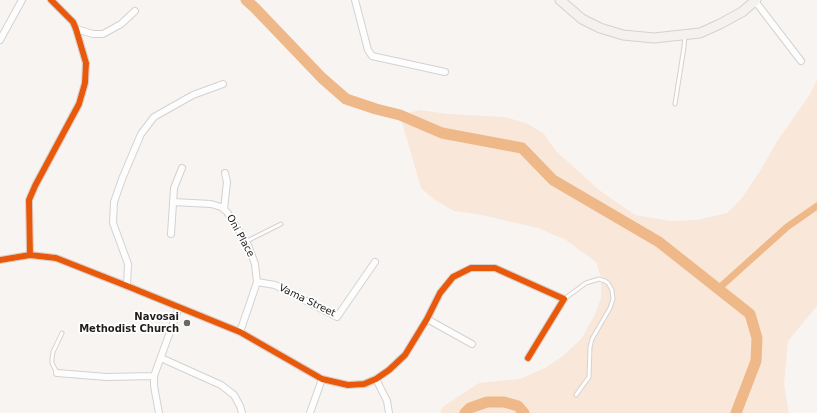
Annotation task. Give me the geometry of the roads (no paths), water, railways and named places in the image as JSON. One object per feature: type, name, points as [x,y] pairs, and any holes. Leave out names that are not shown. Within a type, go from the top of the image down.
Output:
[{"type":"street","points":[[0,40],[22,0]]},
{"type":"street","points":[[30,255],[29,200],[79,104],[85,83],[86,63],[76,29],[73,22],[51,0]]},
{"type":"street","points":[[355,0],[368,50],[372,56],[446,72]]},
{"type":"street","points":[[560,0],[582,19],[600,28],[623,35],[654,38],[700,33],[742,12],[756,0],[801,61]]},
{"type":"street","points":[[76,29],[93,34],[103,34],[121,24],[135,11]]},
{"type":"street","points":[[127,286],[128,264],[113,223],[114,202],[141,134],[154,117],[193,95],[223,84]]},
{"type":"street","points":[[171,234],[174,188],[182,168]]},
{"type":"street","points":[[173,202],[211,204],[224,209],[227,182],[225,173]]},
{"type":"street","name":"Oni Place","points":[[224,209],[246,242],[255,264],[258,282]]},
{"type":"street","points":[[0,260],[30,255],[56,258],[240,332],[322,379],[348,385],[364,384],[376,379],[389,370],[405,355],[427,320],[440,293],[453,277],[471,268],[495,268],[564,299],[528,358]]},
{"type":"street","name":"Vama Street","points":[[258,282],[275,285],[337,317],[375,262]]},
{"type":"street","points":[[240,332],[258,282]]},
{"type":"street","points":[[158,413],[154,376],[179,307]]},
{"type":"street","points":[[427,320],[472,344]]},
{"type":"street","points":[[161,358],[221,385],[234,394],[242,413]]},
{"type":"street","points":[[57,373],[107,377],[154,376]]},
{"type":"street","points":[[310,413],[322,379]]},
{"type":"street","points":[[376,379],[387,402],[389,413]]},
{"type":"lane","points":[[675,104],[684,46],[684,35]]},
{"type":"lane","points":[[246,242],[255,236],[281,224]]},
{"type":"lane","points":[[564,299],[586,283],[599,279],[608,283],[612,290],[613,299],[610,308],[592,339],[588,377],[576,395]]},
{"type":"lane","points":[[57,373],[52,363],[52,359],[53,352],[62,333]]},
{"type":"waterway","points":[[246,0],[322,78],[346,99],[400,115],[442,133],[522,148],[553,180],[659,242],[750,314],[757,338],[756,361],[736,413]]},
{"type":"waterway","points":[[718,289],[787,227],[817,206]]},
{"type":"waterway","points":[[465,413],[470,408],[487,402],[504,402],[518,406],[524,413]]},
{"type":"place","name":"Navosai Methodist Church","points":[[187,323]]}]
